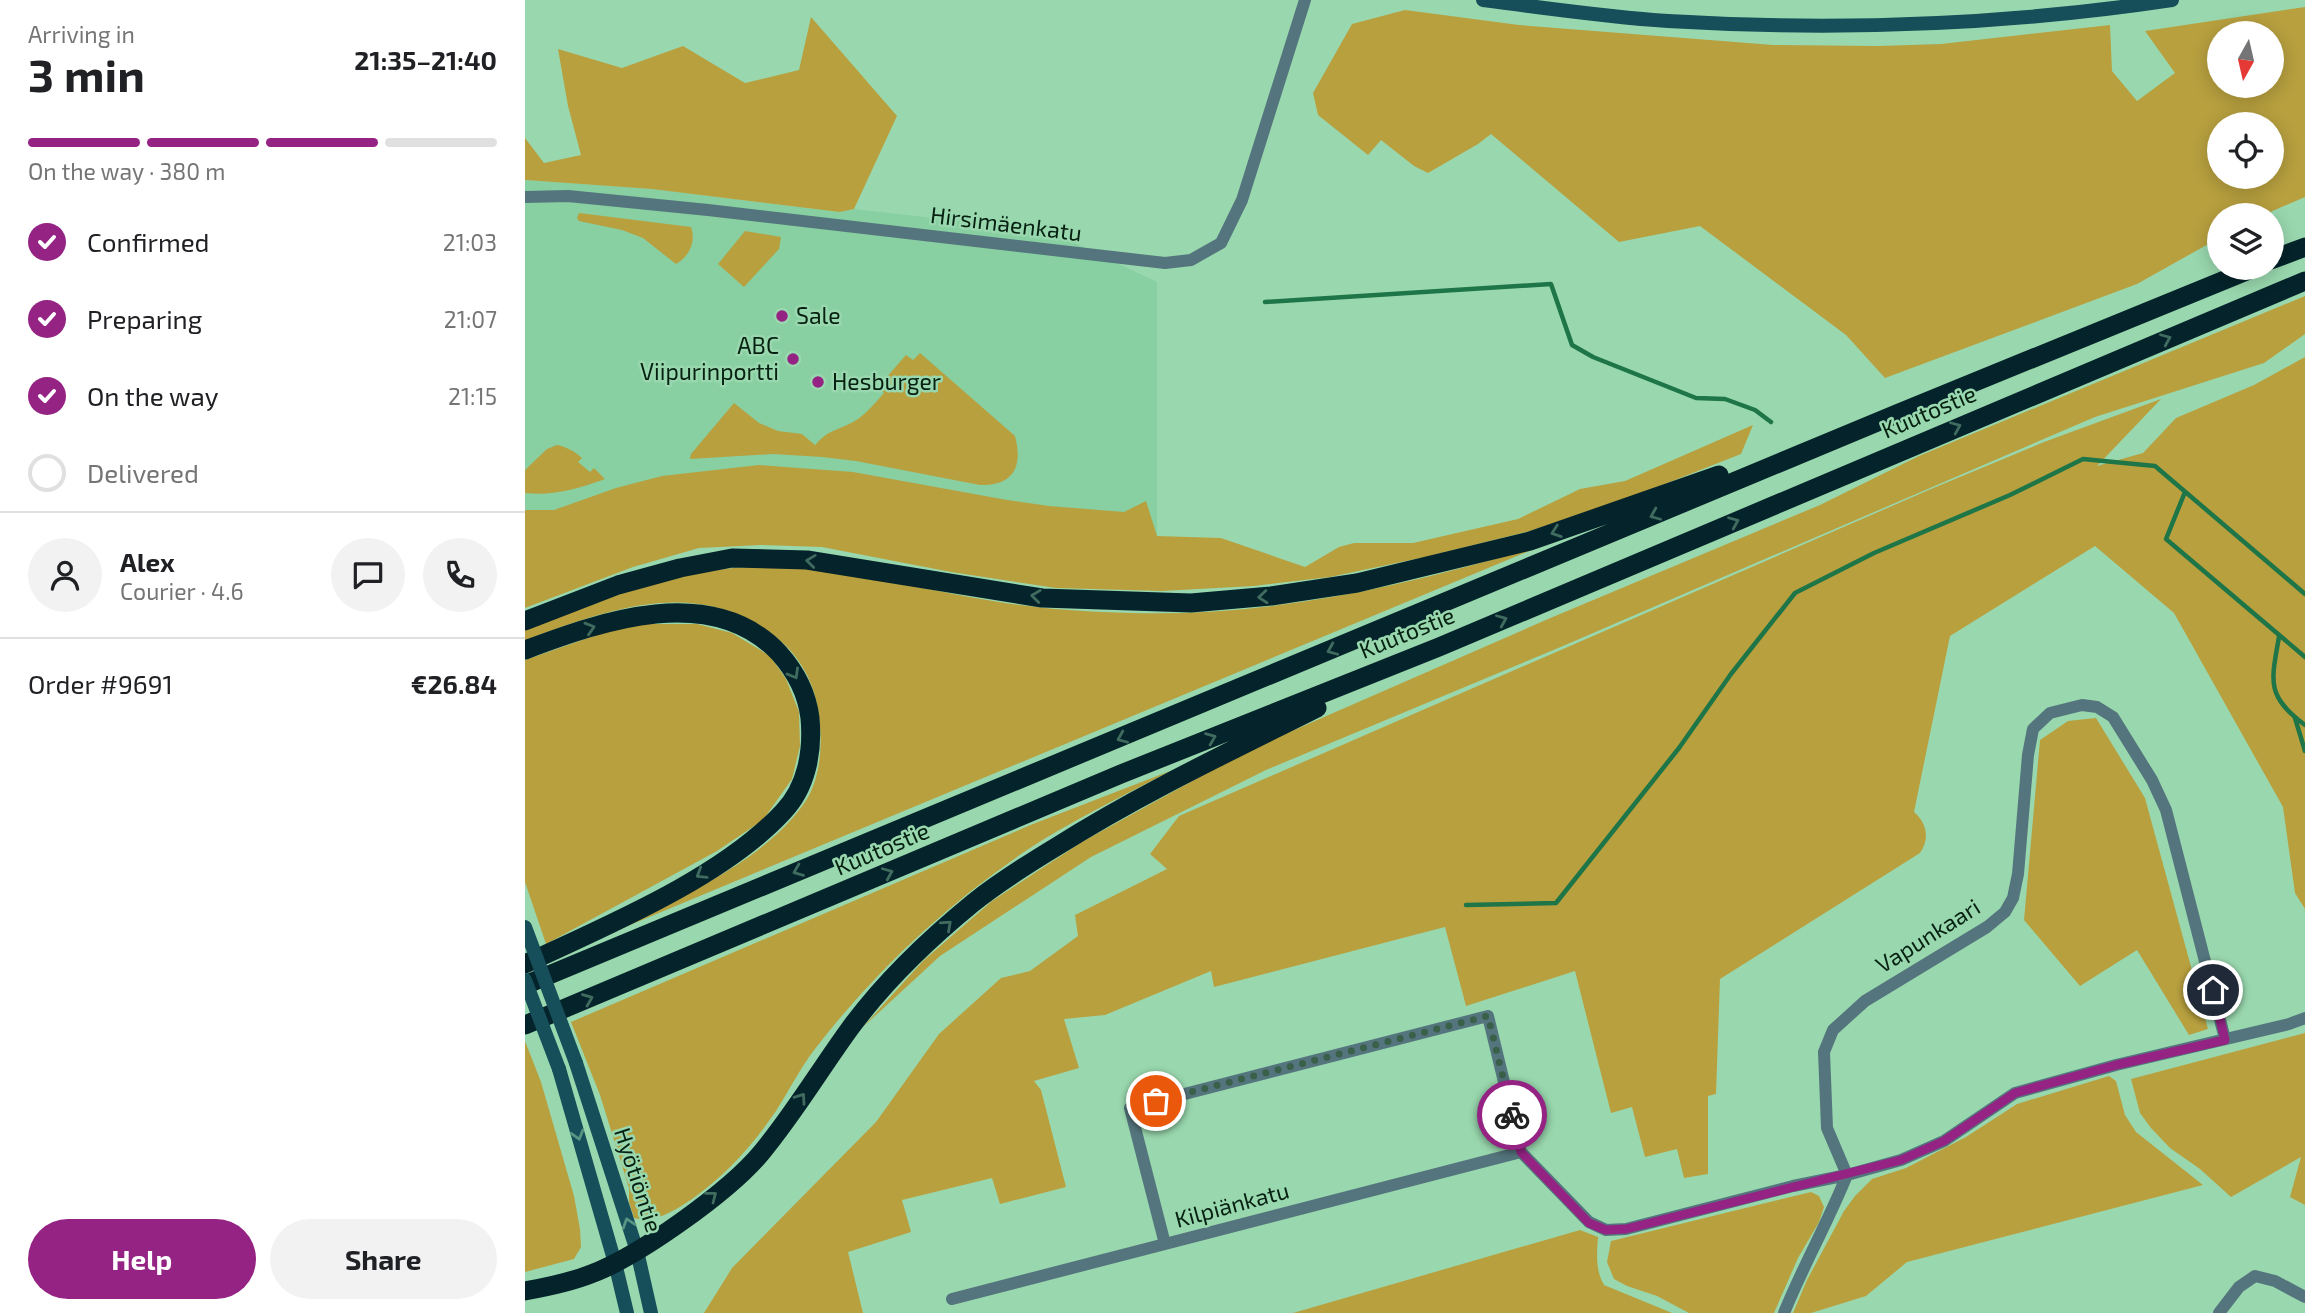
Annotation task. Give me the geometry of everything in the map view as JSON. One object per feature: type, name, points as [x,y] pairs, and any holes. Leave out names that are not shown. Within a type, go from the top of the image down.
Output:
[{"type":"highway","points":[[2284,255],[2305,247]]},
{"type":"highway","name":"Kuutostie","points":[[525,982],[2225,280]]},
{"type":"highway","name":"Kuutostie","points":[[525,1025],[1121,774],[1439,647],[2305,281]]},
{"type":"highway","points":[[525,621],[618,585],[680,568],[731,558],[807,560],[1042,597],[1191,603],[1271,596],[1357,583],[1531,541],[1899,413]]},
{"type":"highway","points":[[525,650],[616,620],[652,614],[683,613],[719,618],[768,642],[791,667],[808,699],[811,736],[806,773],[795,796],[784,811],[740,850],[680,888],[525,964]]},
{"type":"highway","points":[[525,1291],[590,1275],[637,1251],[698,1208],[761,1153],[852,1025],[884,987],[974,902],[1017,871],[1100,820],[1182,775],[1439,647]]},
{"type":"main road","points":[[1483,0],[1667,21],[1795,25],[1902,24],[2017,17],[2172,0]]},
{"type":"main road","name":"Hyötiöntie","points":[[525,927],[576,1063],[637,1251],[651,1313]]},
{"type":"main road","name":"Hyötiöntie","points":[[525,982],[559,1069],[627,1313]]},
{"type":"street","name":"Hirsimäenkatu","points":[[525,197],[568,196],[708,210],[1165,263],[1191,260],[1221,243],[1242,200],[1305,0]]},
{"type":"street","name":"Vapunkaari","points":[[1847,1175],[1827,1128],[1825,1052],[1833,1030],[1865,1001],[1987,927],[2004,912],[2013,898],[2018,874],[2028,755],[2033,729],[2050,713],[2082,705],[2097,707],[2113,717],[2152,780],[2166,810],[2225,1040]]},
{"type":"street","points":[[1165,1244],[1130,1108],[1488,1016],[1521,1152],[1589,1223],[1606,1230],[1626,1229],[1901,1160],[1944,1141],[2015,1093],[2305,1018]]},
{"type":"street","name":"Kilpiänkatu","points":[[952,1299],[1521,1152]]},
{"type":"street","points":[[1784,1313],[1805,1263],[1830,1218],[1847,1175]]},
{"type":"street","points":[[2219,1313],[2239,1287],[2255,1276],[2276,1281],[2305,1297]]},
{"type":"shaded area","points":[[2305,7],[2305,197],[2284,206],[2284,203],[2207,203],[2207,245],[2137,284],[1885,378],[1846,335],[1700,226],[1619,242],[1491,134],[1428,173],[1414,166],[1381,140],[1368,155],[1318,115],[1313,93],[1352,24],[1405,10],[1519,25],[1773,45],[1941,44],[2110,25],[2112,71],[2137,101],[2175,73],[2145,31],[2207,22],[2207,98],[2284,98],[2284,21],[2212,21]]},
{"type":"shaded area","points":[[811,17],[897,116],[854,209],[840,212],[652,189],[525,180],[525,138],[544,163],[581,155],[568,106],[558,49],[622,68],[683,46],[745,83],[799,70]]},
{"type":"shaded area","name":"ABC Viipurinportti","points":[[525,180],[652,189],[840,212],[854,209],[1050,231],[1157,282],[1157,536],[525,546]]},
{"type":"shaded area","points":[[579,213],[691,227],[692,243],[685,257],[676,264],[643,238],[622,230],[579,221]]},
{"type":"shaded area","points":[[745,231],[781,237],[779,249],[744,287],[718,264]]},
{"type":"shaded area","points":[[2305,296],[2305,334],[2264,363],[2095,417],[1563,646],[1266,770],[1091,857],[940,956],[863,1027],[923,961],[992,901],[1082,842],[1276,738],[1548,619],[1820,505],[1919,456]]},
{"type":"shaded area","points":[[920,353],[1015,436],[1018,456],[1008,478],[1001,482],[980,485],[856,461],[773,454],[690,459],[691,454],[734,403],[759,423],[778,431],[802,434],[815,445],[828,434],[864,414],[884,393],[878,387],[906,355],[913,360]]},
{"type":"shaded area","points":[[2305,357],[2305,909],[2295,893],[2283,807],[2174,613],[2095,546],[1950,636],[1914,812],[1926,831],[1920,853],[1720,979],[1716,1094],[1708,1096],[1708,1174],[1684,1178],[1677,1149],[1645,1157],[1632,1107],[1611,1113],[1575,971],[1466,1006],[1445,927],[1214,987],[1211,971],[1105,1015],[1064,1019],[1079,1068],[1034,1081],[1041,1090],[1066,1187],[1000,1204],[992,1178],[902,1200],[911,1232],[848,1252],[863,1313],[704,1313],[732,1268],[876,1122],[939,1034],[1001,978],[1030,971],[1078,936],[1075,915],[1167,869],[1150,854],[1179,816],[1931,489],[2044,442],[2161,399],[2097,466],[2143,453],[2176,418],[2254,385]]},
{"type":"shaded area","points":[[1753,425],[1741,454],[1642,493],[1530,531],[1330,577],[1254,586],[1162,591],[1056,588],[951,572],[822,547],[761,545],[699,548],[633,567],[525,608],[525,510],[554,510],[616,488],[662,476],[759,465],[853,472],[1049,506],[1124,512],[1146,501],[1157,536],[1221,538],[1305,567],[1339,547],[1354,543],[1413,543],[1518,519],[1580,489],[1625,481]]},
{"type":"shaded area","points":[[557,445],[576,453],[582,458],[578,462],[590,472],[594,468],[605,479],[565,491],[525,493],[525,470],[547,449]]},
{"type":"shaded area","points":[[1546,544],[618,930],[719,876],[767,843],[788,823],[811,792],[818,769],[821,745],[816,698],[803,667],[781,641],[742,616],[712,606],[681,602],[650,604],[587,618],[525,640],[525,630],[634,590],[690,575],[748,567],[842,573],[1032,607],[1098,612],[1184,613],[1237,610],[1341,595],[1444,573]]},
{"type":"shaded area","points":[[636,624],[697,624],[732,633],[770,656],[786,679],[799,712],[800,746],[792,779],[763,820],[717,851],[546,944],[525,882],[525,660]]},
{"type":"shaded area","points":[[2096,718],[2145,798],[2208,1029],[2189,1035],[2137,950],[2080,986],[2024,920],[2040,740],[2068,721]]},
{"type":"shaded area","points":[[1170,771],[1044,839],[968,893],[887,966],[838,1020],[810,1056],[767,1124],[727,1170],[672,1212],[650,1219],[634,1218],[629,1202],[629,1188],[600,1095],[571,1022],[1033,824]]},
{"type":"shaded area","points":[[2305,1033],[2305,1205],[2290,1197],[2301,1157],[2231,1197],[2200,1169],[2170,1148],[2140,1113],[2131,1079]]},
{"type":"shaded area","points":[[525,1041],[541,1082],[574,1196],[581,1247],[574,1259],[525,1272]]},
{"type":"shaded area","points":[[2109,1076],[2116,1081],[2125,1115],[2136,1132],[2203,1185],[1907,1262],[1866,1296],[1811,1313],[1793,1313],[1807,1280],[1844,1211],[1872,1179],[1906,1168],[1966,1137],[2017,1104]]},
{"type":"shaded area","points":[[1811,1192],[1819,1196],[1824,1207],[1774,1313],[1689,1313],[1657,1296],[1614,1279],[1607,1262],[1611,1241]]},
{"type":"shaded area","points":[[1580,1230],[1598,1237],[1598,1267],[1604,1285],[1672,1313],[1293,1313]]},
{"type":"waterway","points":[[1265,302],[1551,284],[1572,345],[1593,357],[1696,398],[1725,399],[1755,410],[1771,422]]},
{"type":"waterway","points":[[1466,905],[1556,903],[1679,748],[1731,674],[1795,593],[1874,553],[2010,495],[2083,459],[2155,466],[2305,594]]},
{"type":"waterway","points":[[2185,492],[2166,539],[2305,657]]},
{"type":"waterway","points":[[2279,637],[2274,687],[2283,705],[2305,725]]},
{"type":"waterway","points":[[2295,718],[2305,751]]},
{"type":"way so far","points":[[1156,1101],[1488,1016],[1512,1115]]},
{"type":"place","name":"Sale","points":[[782,316]]},
{"type":"place","name":"ABC Viipurinportti","points":[[793,359]]},
{"type":"place","name":"Hesburger","points":[[818,382]]},
{"type":"route","points":[[1512,1115],[1521,1152],[1589,1223],[1606,1230],[1626,1229],[1901,1160],[1944,1141],[2015,1093],[2116,1065],[2225,1040],[2213,990]]}]
